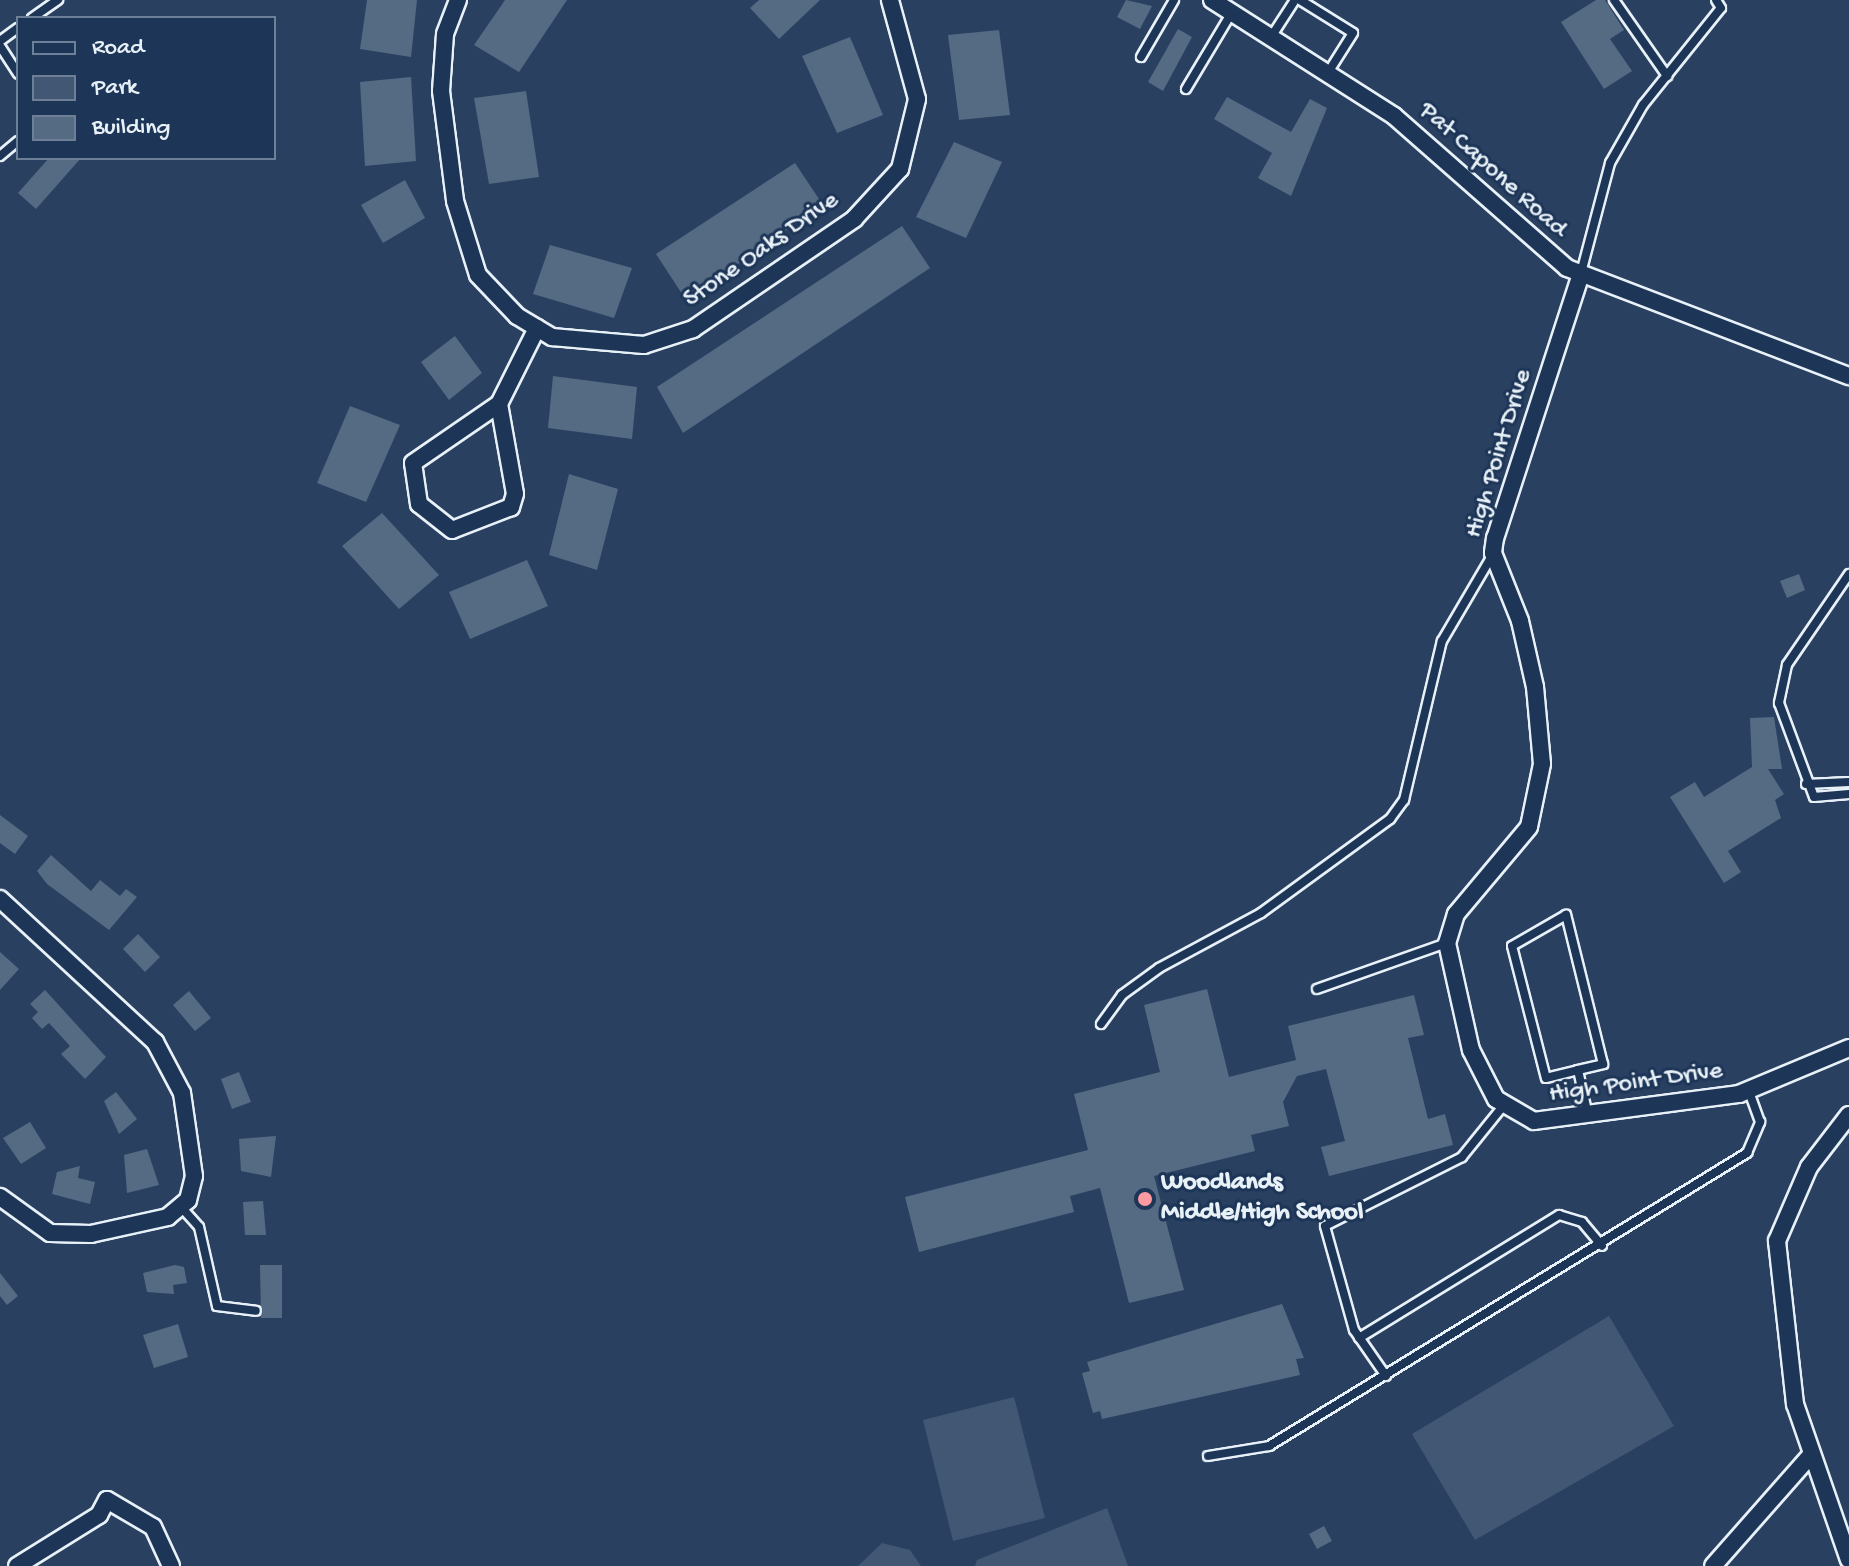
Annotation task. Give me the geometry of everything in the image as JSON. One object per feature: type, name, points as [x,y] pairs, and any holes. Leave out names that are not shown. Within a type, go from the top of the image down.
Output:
[{"type":"street","name":"Stone Oaks Drive","points":[[458,0],[445,34],[441,91],[465,249],[478,275],[537,328],[589,345],[644,345],[693,329],[883,192],[900,169],[917,99],[890,0]]},
{"type":"street","name":"Pat Capone Road","points":[[1212,0],[1273,34],[1394,116],[1538,248],[1581,274],[1849,376]]},
{"type":"street","name":"High Point Drive","points":[[1447,943],[1456,914],[1509,854],[1538,806],[1535,687],[1520,621],[1493,553],[1581,274]]},
{"type":"street","points":[[499,404],[515,494],[511,507],[452,530],[419,504],[413,463],[499,404],[537,328]]},
{"type":"street","points":[[0,899],[81,967],[169,1064],[191,1140],[194,1176],[182,1208],[150,1223],[50,1233],[0,1197]]},
{"type":"street","points":[[1447,943],[1471,1050],[1504,1105]]},
{"type":"street","name":"High Point Drive","points":[[1504,1105],[1534,1121],[1588,1116],[1749,1091],[1849,1048]]},
{"type":"street","points":[[1849,1115],[1809,1167],[1777,1241],[1795,1404],[1810,1456],[1849,1560]]},
{"type":"street","points":[[1713,1566],[1810,1456]]},
{"type":"street","points":[[17,1566],[99,1515],[107,1500],[153,1527],[171,1566]]},
{"type":"lane","points":[[38,0],[44,10]]},
{"type":"lane","points":[[35,16],[58,0]]},
{"type":"lane","points":[[1141,57],[1174,0]]},
{"type":"lane","points":[[1273,34],[1298,0],[1353,33],[1329,71]]},
{"type":"lane","points":[[1614,0],[1667,76]]},
{"type":"lane","points":[[1581,274],[1610,163],[1667,76],[1721,8],[1716,0]]},
{"type":"lane","points":[[1186,89],[1232,11]]},
{"type":"lane","points":[[16,30],[0,44],[16,71]]},
{"type":"lane","points":[[0,156],[16,143]]},
{"type":"lane","points":[[1101,1024],[1122,995],[1159,968],[1261,913],[1390,819],[1404,800],[1442,641],[1493,553]]},
{"type":"lane","points":[[1849,574],[1787,665],[1779,703],[1806,784],[1814,797],[1849,794]]},
{"type":"lane","points":[[1806,784],[1849,782]]},
{"type":"lane","points":[[1566,915],[1603,1064],[1578,1070],[1546,1078],[1512,946],[1566,915]]},
{"type":"lane","points":[[1317,989],[1447,943]]},
{"type":"lane","points":[[1578,1070],[1588,1116]]},
{"type":"lane","points":[[1208,1456],[1269,1446],[1602,1246],[1747,1153],[1760,1122],[1749,1091]]},
{"type":"lane","points":[[1386,1376],[1359,1338],[1325,1226],[1462,1157],[1504,1105]]},
{"type":"lane","points":[[182,1208],[199,1227],[217,1306],[256,1311]]},
{"type":"lane","points":[[1359,1338],[1559,1215],[1582,1222],[1602,1246]]},
{"type":"green space","points":[[1609,1316],[1674,1426],[1475,1540],[1412,1434]]},
{"type":"green space","points":[[1014,1397],[1045,1518],[953,1541],[923,1420]]},
{"type":"green space","points":[[1107,1508],[1128,1566],[975,1566],[977,1560]]},
{"type":"green space","points":[[882,1543],[910,1550],[921,1566],[858,1566]]},
{"type":"building","points":[[367,0],[417,0],[411,57],[360,49]]},
{"type":"building","points":[[505,0],[567,0],[519,72],[474,45]]},
{"type":"building","points":[[759,0],[820,0],[779,39],[750,8]]},
{"type":"building","points":[[1126,0],[1152,6],[1140,29],[1117,17]]},
{"type":"building","points":[[1596,0],[1605,0],[1624,30],[1610,39],[1632,71],[1604,89],[1561,22]]},
{"type":"building","points":[[1178,29],[1192,37],[1163,91],[1148,82]]},
{"type":"building","points":[[999,30],[1010,115],[959,120],[948,35]]},
{"type":"building","points":[[850,37],[883,115],[837,133],[802,56]]},
{"type":"building","points":[[411,77],[416,161],[365,166],[360,82]]},
{"type":"building","points":[[526,91],[539,177],[489,184],[474,98]]},
{"type":"building","points":[[1227,97],[1291,132],[1310,99],[1327,108],[1291,196],[1258,178],[1272,153],[1214,119]]},
{"type":"building","points":[[954,142],[1002,162],[966,238],[916,217]]},
{"type":"building","points":[[47,160],[79,160],[36,209],[18,193]]},
{"type":"building","points":[[795,163],[823,205],[686,300],[656,254]]},
{"type":"building","points":[[405,180],[425,218],[383,243],[361,205]]},
{"type":"building","points":[[902,226],[930,268],[683,433],[657,387]]},
{"type":"building","points":[[550,245],[632,268],[614,318],[533,294]]},
{"type":"building","points":[[455,336],[482,373],[449,400],[421,362]]},
{"type":"building","points":[[553,376],[637,387],[632,439],[548,428]]},
{"type":"building","points":[[350,406],[400,425],[366,502],[317,483]]},
{"type":"building","points":[[569,474],[618,489],[597,570],[549,555]]},
{"type":"building","points":[[382,513],[439,575],[399,609],[342,546]]},
{"type":"building","points":[[527,560],[548,606],[470,639],[449,592]]},
{"type":"building","points":[[1799,574],[1805,590],[1787,598],[1780,581]]},
{"type":"building","points":[[1774,717],[1782,769],[1768,769],[1784,794],[1775,800],[1781,818],[1728,851],[1741,872],[1724,883],[1670,797],[1695,782],[1704,797],[1752,767],[1750,718]]},
{"type":"building","points":[[0,815],[28,836],[15,854],[0,843]]},
{"type":"building","points":[[51,855],[91,891],[100,880],[120,896],[126,889],[137,897],[109,930],[47,884],[37,871]]},
{"type":"building","points":[[138,934],[160,957],[145,972],[123,949]]},
{"type":"building","points":[[0,952],[19,969],[0,990]]},
{"type":"building","points":[[1207,989],[1229,1077],[1296,1060],[1288,1026],[1414,995],[1424,1035],[1408,1038],[1428,1119],[1445,1114],[1453,1145],[1329,1176],[1321,1147],[1345,1141],[1326,1069],[1297,1076],[1283,1102],[1289,1126],[1251,1135],[1255,1151],[1154,1176],[1184,1290],[1129,1303],[1100,1188],[1070,1196],[1074,1212],[919,1252],[905,1197],[1088,1150],[1074,1094],[1160,1072],[1144,1005]]},
{"type":"building","points":[[45,990],[106,1057],[85,1079],[61,1054],[70,1046],[49,1023],[42,1029],[32,1018],[38,1012],[30,1004]]},
{"type":"building","points":[[189,991],[211,1018],[195,1031],[173,1005]]},
{"type":"building","points":[[239,1072],[251,1102],[232,1109],[221,1079]]},
{"type":"building","points":[[116,1092],[137,1119],[119,1134],[104,1101]]},
{"type":"building","points":[[30,1122],[46,1148],[21,1164],[3,1138]]},
{"type":"building","points":[[276,1136],[271,1177],[241,1171],[239,1139]]},
{"type":"building","points":[[147,1149],[159,1185],[127,1193],[124,1155]]},
{"type":"building","points":[[80,1166],[78,1178],[95,1182],[90,1204],[52,1194],[57,1172]]},
{"type":"building","points":[[263,1201],[266,1235],[245,1235],[243,1202]]},
{"type":"building","points":[[175,1265],[184,1267],[187,1283],[173,1285],[174,1294],[147,1292],[143,1273]]},
{"type":"building","points":[[260,1265],[282,1265],[282,1318],[261,1318]]},
{"type":"building","points":[[0,1273],[18,1296],[7,1305],[0,1296]]},
{"type":"building","points":[[1282,1304],[1304,1358],[1296,1359],[1300,1375],[1102,1419],[1100,1411],[1093,1413],[1082,1373],[1090,1371],[1087,1362]]},
{"type":"building","points":[[178,1324],[188,1357],[154,1368],[143,1335]]},
{"type":"building","points":[[1324,1526],[1332,1541],[1317,1549],[1309,1534]]},
{"type":"place","name":"Woodlands Middle/High School","points":[[1145,1199]]}]
